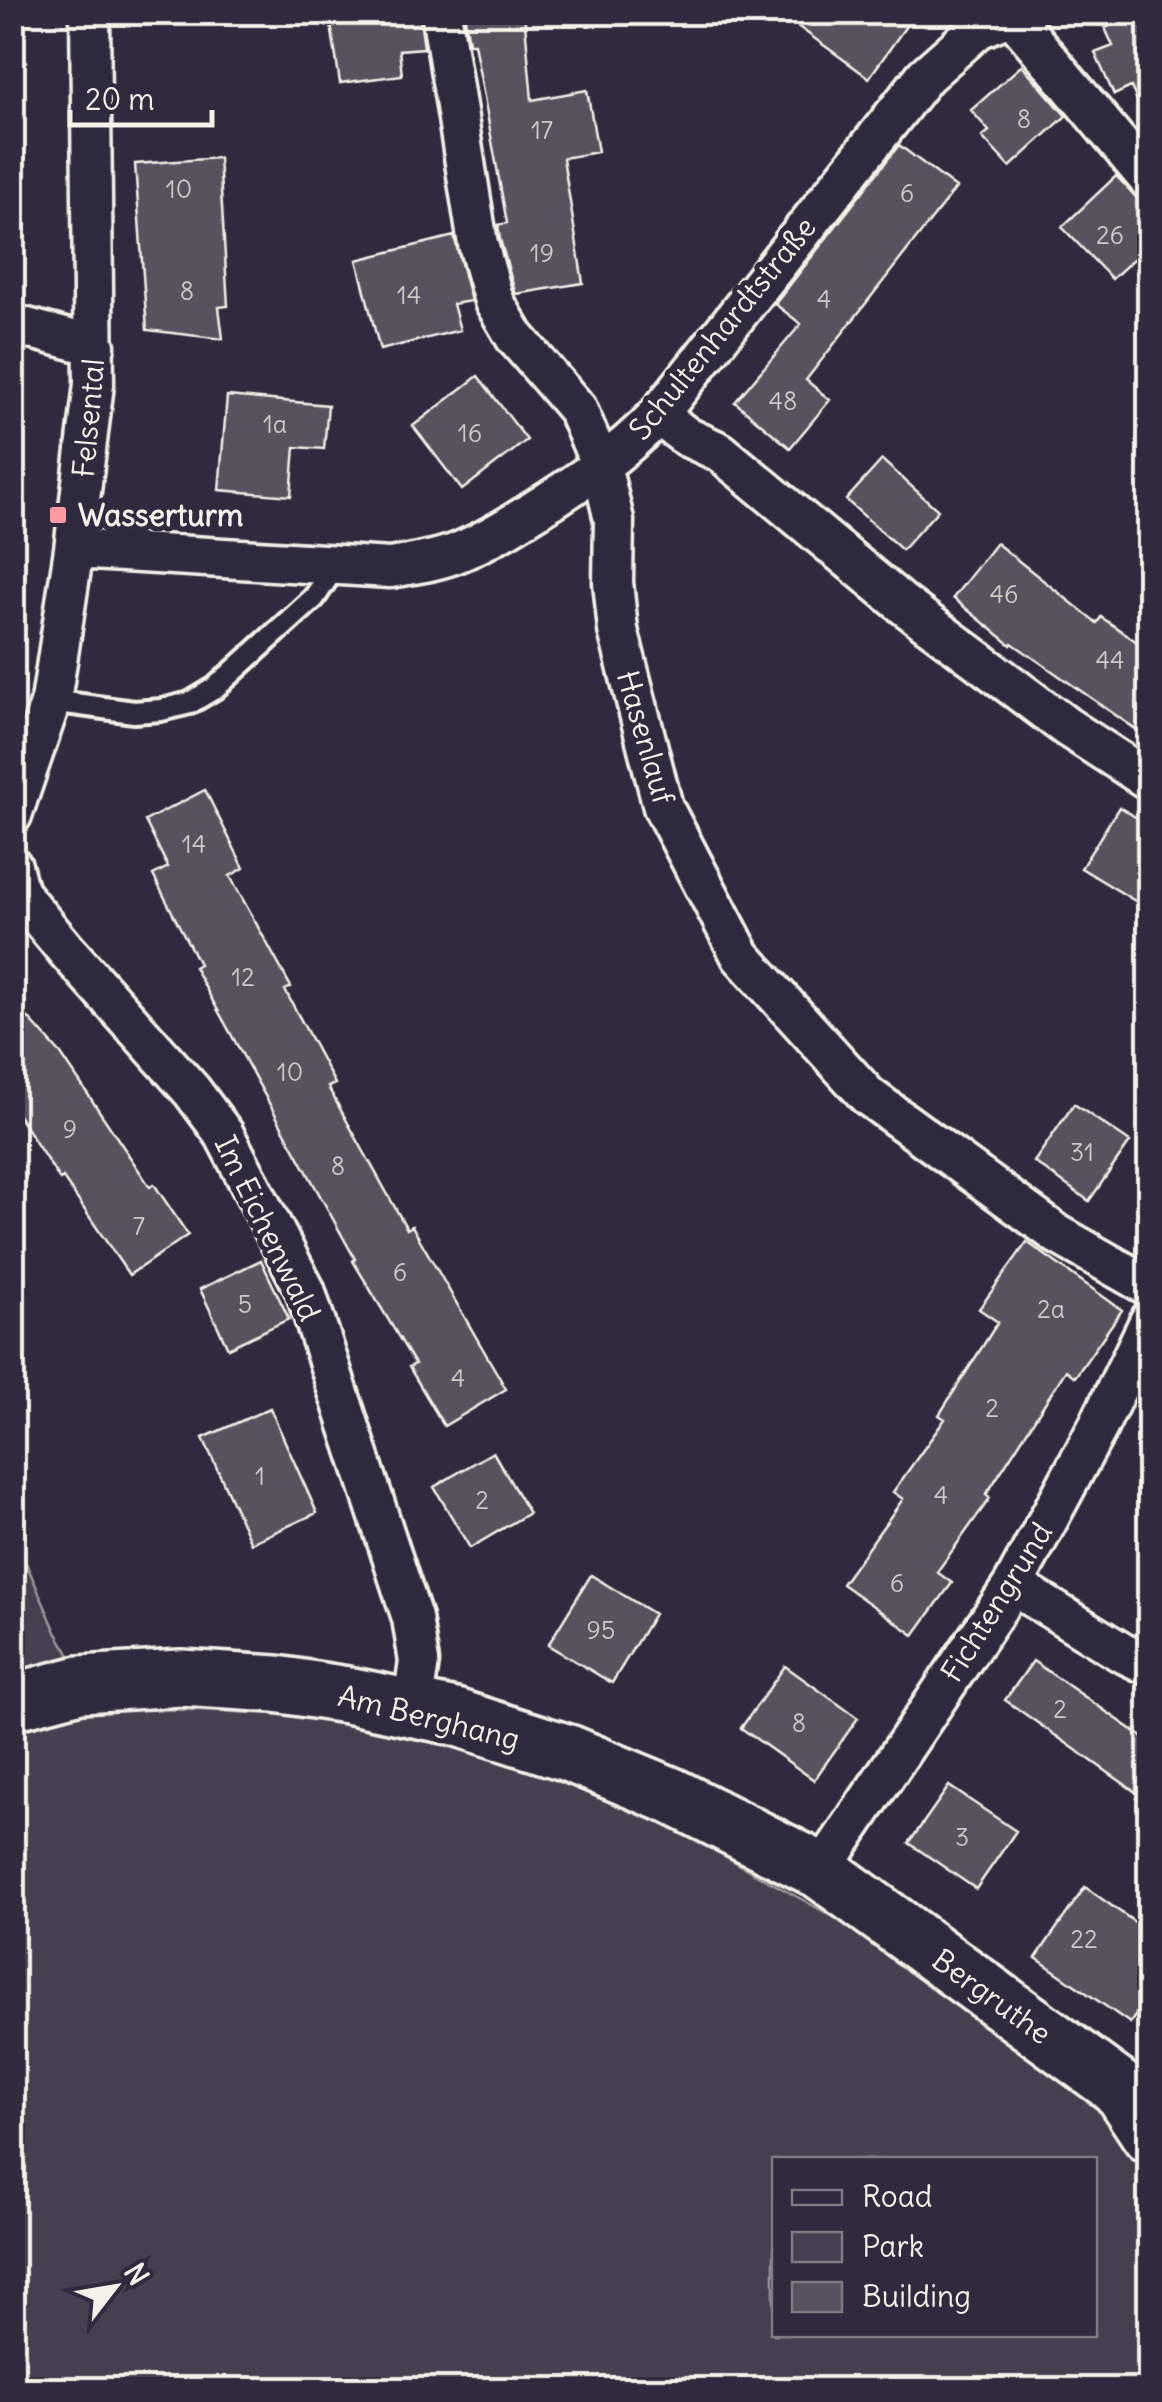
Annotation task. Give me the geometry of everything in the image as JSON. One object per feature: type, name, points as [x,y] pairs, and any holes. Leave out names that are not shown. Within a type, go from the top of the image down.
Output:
[{"type":"street","name":"Felsental","points":[[12,814],[51,702],[94,384],[90,12]]},
{"type":"street","name":"Hasenlauf","points":[[440,12],[478,244],[494,302],[514,337],[577,408],[601,466],[614,520],[613,582],[618,630],[663,807],[740,956],[868,1096],[1058,1234],[1150,1287]]},
{"type":"street","points":[[1012,14],[1150,181]]},
{"type":"street","name":"Schultenhardtstraße","points":[[74,549],[390,568],[455,554],[488,539],[634,441],[924,76],[978,29],[1012,14]]},
{"type":"street","points":[[12,324],[95,346]]},
{"type":"street","points":[[658,415],[688,437],[720,452],[904,605],[1067,727],[1150,781]]},
{"type":"street","name":"Im Eichenwald","points":[[12,866],[19,894],[192,1090],[224,1134],[305,1290],[412,1618],[419,1662],[412,1708]]},
{"type":"street","name":"Fichtengrund","points":[[821,1871],[1013,1585],[1150,1320]]},
{"type":"street","points":[[1013,1585],[1150,1666]]},
{"type":"street","name":"Am Berghang","points":[[12,1702],[80,1684],[181,1678],[276,1684],[456,1717],[568,1753],[672,1796],[821,1871]]},
{"type":"street","name":"Bergruthe","points":[[821,1871],[1118,2088],[1150,2134]]},
{"type":"lane","points":[[51,702],[134,712],[190,703],[215,688],[314,598],[336,565]]},
{"type":"green space","points":[[13,1533],[56,1632],[102,1709],[359,1719],[509,1752],[621,1795],[888,1947],[1107,2104],[1149,2161],[1149,2389],[13,2389]]},
{"type":"building","points":[[329,12],[419,12],[424,48],[399,50],[402,75],[340,83]]},
{"type":"building","points":[[464,12],[524,12],[532,100],[587,90],[598,152],[563,158],[583,283],[515,292],[500,239],[498,225],[507,223],[474,43],[469,43]]},
{"type":"building","points":[[778,12],[916,12],[869,78]]},
{"type":"building","points":[[1141,12],[1150,12],[1150,129],[1131,87],[1114,95],[1095,53],[1113,46],[1105,28]]},
{"type":"building","points":[[1022,65],[1066,116],[1010,167],[982,137],[989,131],[971,110]]},
{"type":"building","points":[[899,145],[956,188],[806,380],[830,400],[790,448],[735,402],[801,324],[775,304]]},
{"type":"building","points":[[219,158],[228,306],[219,307],[223,339],[147,330],[135,164]]},
{"type":"building","points":[[1116,176],[1150,211],[1150,244],[1112,279],[1062,227]]},
{"type":"building","points":[[454,236],[471,301],[453,304],[460,330],[380,350],[357,260]]},
{"type":"building","points":[[478,376],[527,440],[462,490],[413,426]]},
{"type":"building","points":[[227,396],[328,405],[324,449],[295,447],[291,496],[219,490]]},
{"type":"building","points":[[882,460],[938,510],[902,550],[846,500]]},
{"type":"building","points":[[996,543],[1097,623],[1101,617],[1150,651],[1150,739],[1011,645],[953,598]]},
{"type":"building","points":[[205,790],[244,868],[230,876],[291,987],[285,990],[335,1084],[328,1087],[407,1229],[412,1226],[506,1389],[444,1426],[409,1367],[415,1364],[353,1261],[194,967],[199,964],[153,875],[168,867],[145,821]]},
{"type":"building","points":[[1119,807],[1150,826],[1150,910],[1081,868]]},
{"type":"building","points":[[12,1000],[61,1054],[150,1187],[154,1184],[188,1235],[129,1275],[12,1106]]},
{"type":"building","points":[[1074,1104],[1130,1142],[1089,1201],[1034,1162]]},
{"type":"building","points":[[1027,1242],[1122,1310],[1075,1377],[1066,1370],[986,1495],[990,1498],[937,1572],[952,1583],[914,1635],[842,1584],[903,1499],[893,1492],[945,1419],[939,1415],[998,1322],[979,1309]]},
{"type":"building","points":[[261,1260],[289,1319],[228,1348],[200,1289]]},
{"type":"building","points":[[270,1408],[317,1513],[251,1543],[203,1438]]},
{"type":"building","points":[[493,1452],[529,1513],[470,1548],[434,1487]]},
{"type":"building","points":[[591,1575],[654,1614],[612,1683],[548,1645]]},
{"type":"building","points":[[1033,1661],[1150,1742],[1150,1802],[1005,1700]]},
{"type":"building","points":[[785,1666],[858,1718],[814,1780],[741,1728]]},
{"type":"building","points":[[949,1786],[1016,1831],[976,1889],[909,1843]]},
{"type":"building","points":[[1085,1887],[1150,1933],[1150,1995],[1130,2023],[1036,1958]]},
{"type":"place","name":"Wasserturm","points":[[58,515]]}]
